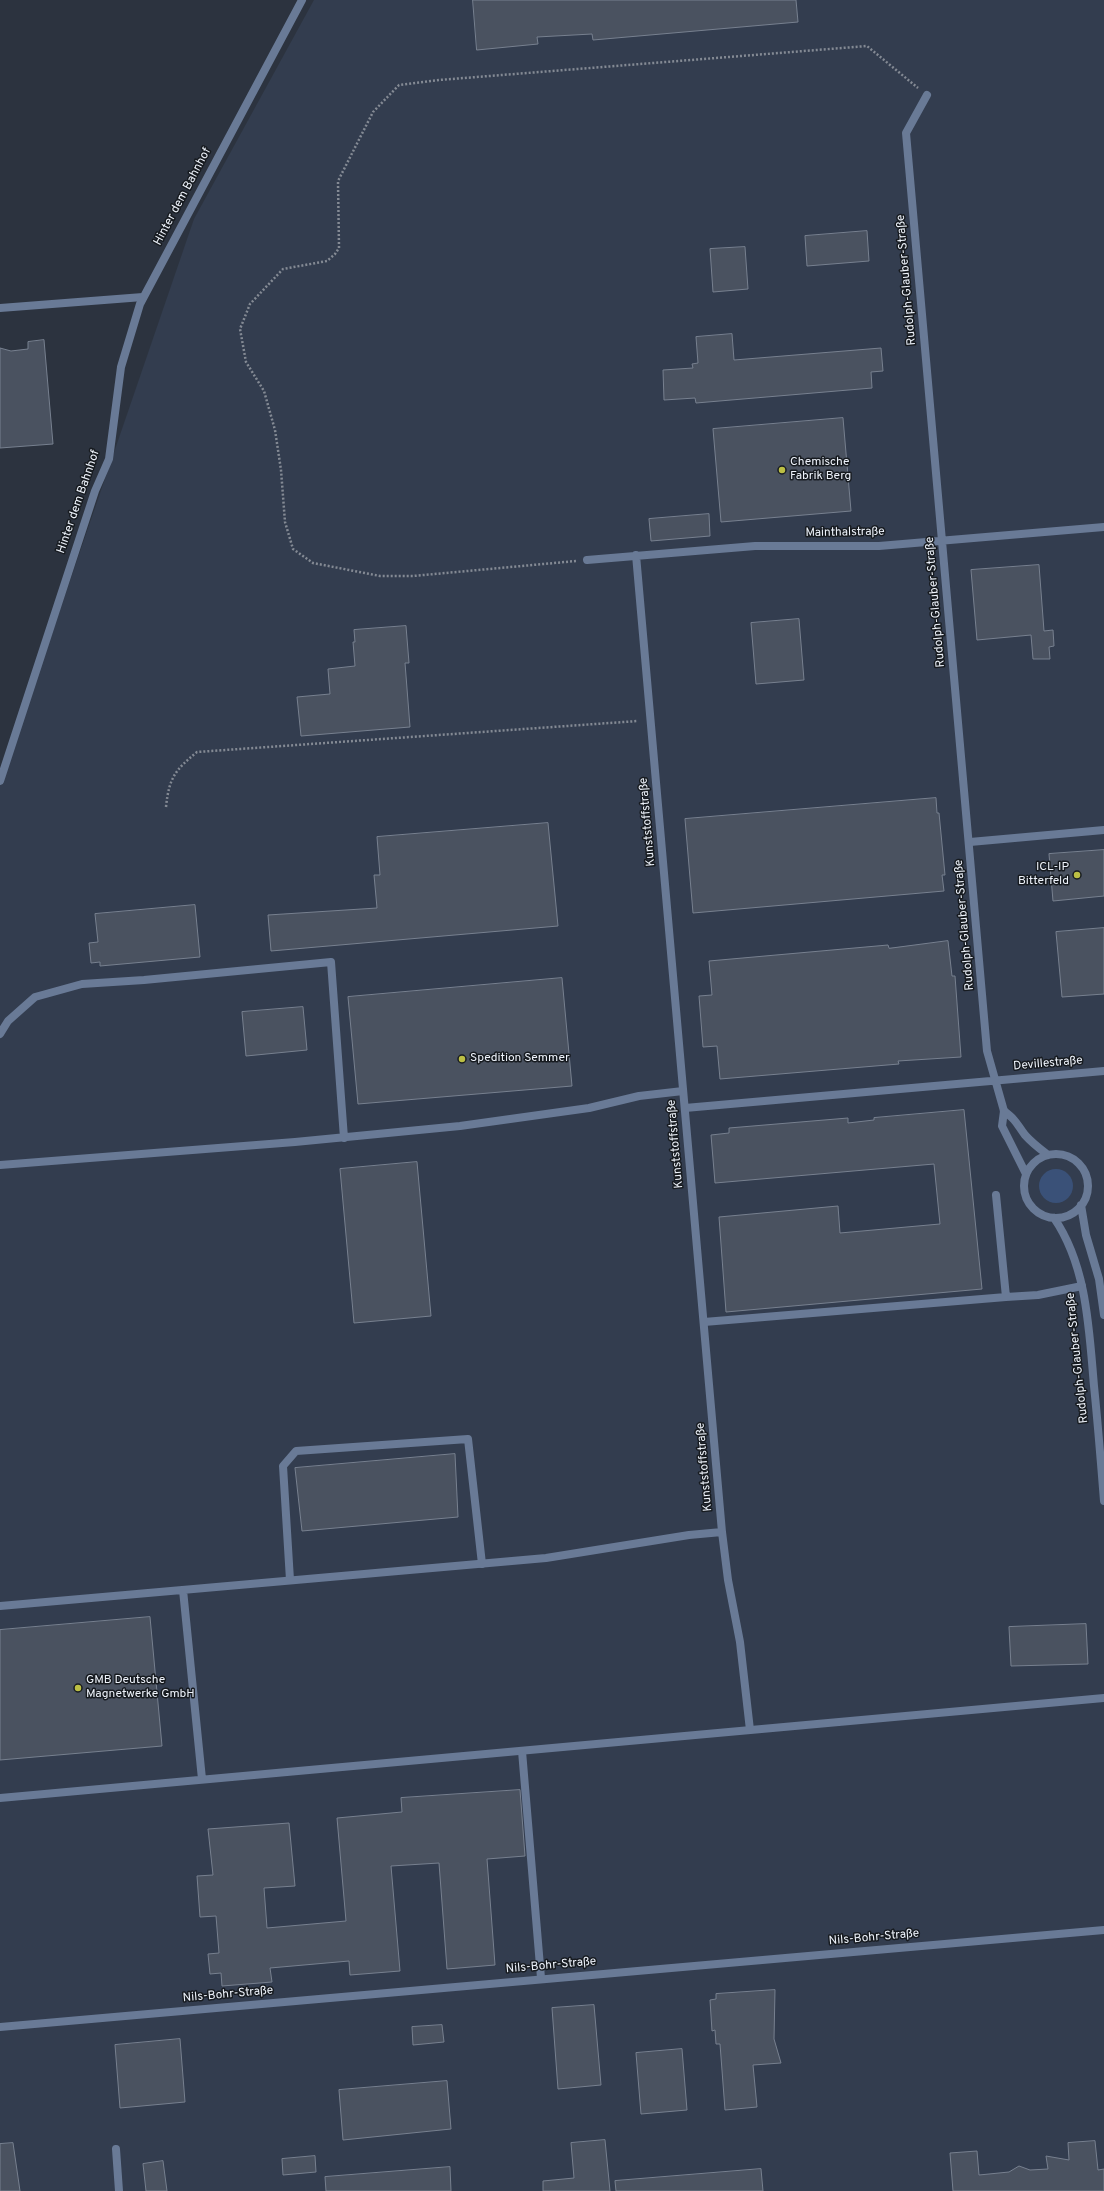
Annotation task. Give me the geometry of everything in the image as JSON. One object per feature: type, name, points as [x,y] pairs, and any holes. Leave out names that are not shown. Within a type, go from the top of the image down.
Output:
[{"type":"street","name":"Hinter dem Bahnhof","points":[[0,781],[95,490],[109,459],[121,367],[143,297],[302,0]]},
{"type":"street","name":"Rudolph-Glauber-Straße","points":[[927,95],[906,133],[987,1046],[994,1080],[1004,1111],[1002,1126],[1026,1174]]},
{"type":"street","points":[[0,308],[143,297]]},
{"type":"street","name":"Mainthalstraße","points":[[587,560],[755,546],[857,547],[1104,527]]},
{"type":"street","name":"Kunststoffstraße","points":[[636,555],[722,1532],[728,1580],[740,1642],[750,1730]]},
{"type":"street","points":[[970,842],[1104,830]]},
{"type":"street","points":[[0,1034],[8,1021],[36,997],[82,984],[144,980],[331,962],[344,1138]]},
{"type":"street","name":"Devillestraße","points":[[685,1108],[1104,1071]]},
{"type":"street","points":[[0,1165],[344,1138],[467,1125],[589,1108],[639,1096],[684,1091]]},
{"type":"street","points":[[1004,1111],[1017,1120],[1025,1135],[1035,1145],[1048,1154]]},
{"type":"street","points":[[1056,1153],[1067,1156],[1083,1168],[1086,1175],[1088,1190],[1081,1205],[1069,1215],[1054,1218],[1042,1215],[1029,1203],[1024,1192],[1026,1174],[1037,1160],[1048,1154],[1056,1153]]},
{"type":"street","points":[[996,1195],[1006,1297]]},
{"type":"street","points":[[1081,1205],[1086,1235],[1099,1278],[1104,1315]]},
{"type":"street","name":"Rudolph-Glauber-Straße","points":[[1054,1218],[1068,1241],[1082,1286],[1090,1339],[1104,1501]]},
{"type":"street","points":[[704,1322],[1038,1295],[1082,1286]]},
{"type":"street","points":[[290,1580],[283,1466],[296,1451],[468,1439],[482,1564]]},
{"type":"street","points":[[0,1606],[546,1558],[689,1535],[722,1532]]},
{"type":"street","points":[[182,1590],[202,1779]]},
{"type":"street","points":[[0,1798],[1104,1698]]},
{"type":"street","points":[[522,1751],[541,1978]]},
{"type":"street","name":"Nils-Bohr-Straße","points":[[0,2027],[541,1978],[1104,1930]]},
{"type":"street","points":[[116,2149],[118,2191]]},
{"type":"path","points":[[587,560],[413,576],[380,576],[313,563],[293,550],[285,522],[281,470],[275,430],[264,391],[246,362],[240,330],[250,304],[282,269],[327,261],[339,248],[338,181],[374,112],[398,85],[439,80],[867,46],[927,95]]},
{"type":"path","points":[[166,807],[167,794],[178,768],[197,752],[651,720]]},
{"type":"shaded area","points":[[314,0],[1104,0],[1104,2191],[0,2191],[0,785],[194,219]]},
{"type":"shaded area","points":[[1053,1169],[1059,1169],[1063,1170],[1070,1176],[1073,1186],[1072,1193],[1066,1200],[1059,1203],[1053,1203],[1049,1202],[1042,1196],[1039,1189],[1039,1183],[1040,1179],[1046,1172]]},
{"type":"building","points":[[473,0],[796,0],[798,22],[593,40],[592,34],[537,37],[538,44],[477,50]]},
{"type":"building","points":[[867,231],[869,261],[807,266],[805,236]]},
{"type":"building","points":[[745,247],[748,289],[713,292],[710,249]]},
{"type":"building","points":[[732,334],[734,360],[881,348],[883,371],[871,372],[872,388],[696,403],[695,398],[664,400],[663,370],[693,368],[692,364],[698,363],[696,337]]},
{"type":"building","points":[[44,340],[53,444],[0,448],[0,348],[11,351],[28,349],[28,342]]},
{"type":"building","name":"Chemische Fabrik Berg","points":[[843,418],[851,511],[721,522],[713,429]]},
{"type":"building","points":[[709,514],[710,536],[651,541],[649,519]]},
{"type":"building","points":[[1039,565],[1044,631],[1053,630],[1054,646],[1049,647],[1050,659],[1033,659],[1031,635],[977,640],[971,570]]},
{"type":"building","points":[[799,619],[804,680],[756,684],[751,623]]},
{"type":"building","points":[[406,626],[409,663],[405,663],[410,727],[301,736],[297,697],[330,694],[328,669],[355,666],[353,642],[355,642],[354,630]]},
{"type":"building","points":[[936,798],[937,813],[939,813],[945,875],[942,875],[944,891],[693,913],[685,819]]},
{"type":"building","points":[[548,823],[558,926],[271,951],[268,915],[377,908],[374,875],[380,875],[377,837]]},
{"type":"building","name":"ICL-IP Bitterfeld","points":[[1104,850],[1104,896],[1053,901],[1049,854]]},
{"type":"building","points":[[195,905],[200,957],[100,966],[100,962],[91,963],[89,943],[98,942],[95,914]]},
{"type":"building","points":[[1104,928],[1104,994],[1062,997],[1056,932]]},
{"type":"building","points":[[948,941],[952,976],[955,976],[961,1057],[898,1061],[899,1064],[720,1079],[717,1046],[703,1047],[699,996],[712,995],[709,961],[888,945],[889,948]]},
{"type":"building","name":"Spedition Semmer","points":[[562,978],[572,1086],[358,1104],[348,997]]},
{"type":"building","points":[[303,1007],[307,1050],[246,1056],[242,1012]]},
{"type":"building","points":[[964,1110],[982,1289],[726,1312],[719,1217],[838,1206],[840,1233],[940,1224],[934,1164],[715,1183],[711,1135],[729,1133],[729,1128],[848,1118],[848,1123],[874,1120],[874,1118]]},
{"type":"building","points":[[417,1162],[431,1316],[354,1323],[340,1169]]},
{"type":"building","points":[[455,1454],[458,1517],[302,1531],[295,1468]]},
{"type":"building","name":"GMB Deutsche Magnetwerke GmbH","points":[[150,1617],[162,1746],[0,1760],[0,1630]]},
{"type":"building","points":[[1086,1624],[1088,1664],[1011,1666],[1009,1627]]},
{"type":"building","points":[[520,1790],[525,1856],[487,1859],[495,1965],[447,1969],[439,1863],[391,1866],[400,1971],[350,1975],[349,1961],[270,1968],[272,1982],[222,1986],[221,1973],[210,1974],[208,1954],[219,1953],[216,1916],[200,1917],[197,1876],[213,1875],[208,1829],[289,1823],[295,1886],[264,1888],[267,1928],[346,1921],[337,1818],[402,1812],[401,1798]]},
{"type":"building","points":[[775,1990],[774,2039],[781,2063],[753,2065],[757,2107],[725,2110],[720,2044],[716,2044],[715,2030],[712,2031],[710,2000],[716,1999],[716,1994]]},
{"type":"building","points":[[594,2005],[601,2085],[558,2089],[552,2008]]},
{"type":"building","points":[[442,2025],[444,2042],[413,2045],[412,2027]]},
{"type":"building","points":[[180,2039],[185,2102],[120,2108],[115,2045]]},
{"type":"building","points":[[682,2049],[687,2110],[641,2114],[636,2053]]},
{"type":"building","points":[[447,2081],[451,2129],[343,2140],[339,2090]]},
{"type":"building","points":[[605,2140],[610,2191],[543,2191],[543,2181],[574,2178],[571,2143]]},
{"type":"building","points":[[1095,2141],[1098,2170],[1104,2169],[1104,2191],[953,2191],[950,2153],[977,2151],[979,2175],[1009,2172],[1019,2166],[1030,2170],[1048,2169],[1046,2156],[1069,2160],[1068,2143]]},
{"type":"building","points":[[13,2143],[20,2191],[0,2191],[0,2144]]},
{"type":"building","points":[[315,2156],[316,2172],[283,2175],[282,2159]]},
{"type":"building","points":[[163,2161],[167,2191],[146,2191],[143,2164]]},
{"type":"building","points":[[450,2167],[451,2191],[326,2191],[325,2177]]},
{"type":"building","points":[[761,2169],[763,2191],[616,2191],[615,2181]]},
{"type":"place","name":"Chemische Fabrik Berg","points":[[782,470]]},
{"type":"place","name":"ICL-IP Bitterfeld","points":[[1077,875]]},
{"type":"place","name":"Spedition Semmer","points":[[462,1059]]},
{"type":"place","name":"GMB Deutsche Magnetwerke GmbH","points":[[78,1688]]}]
